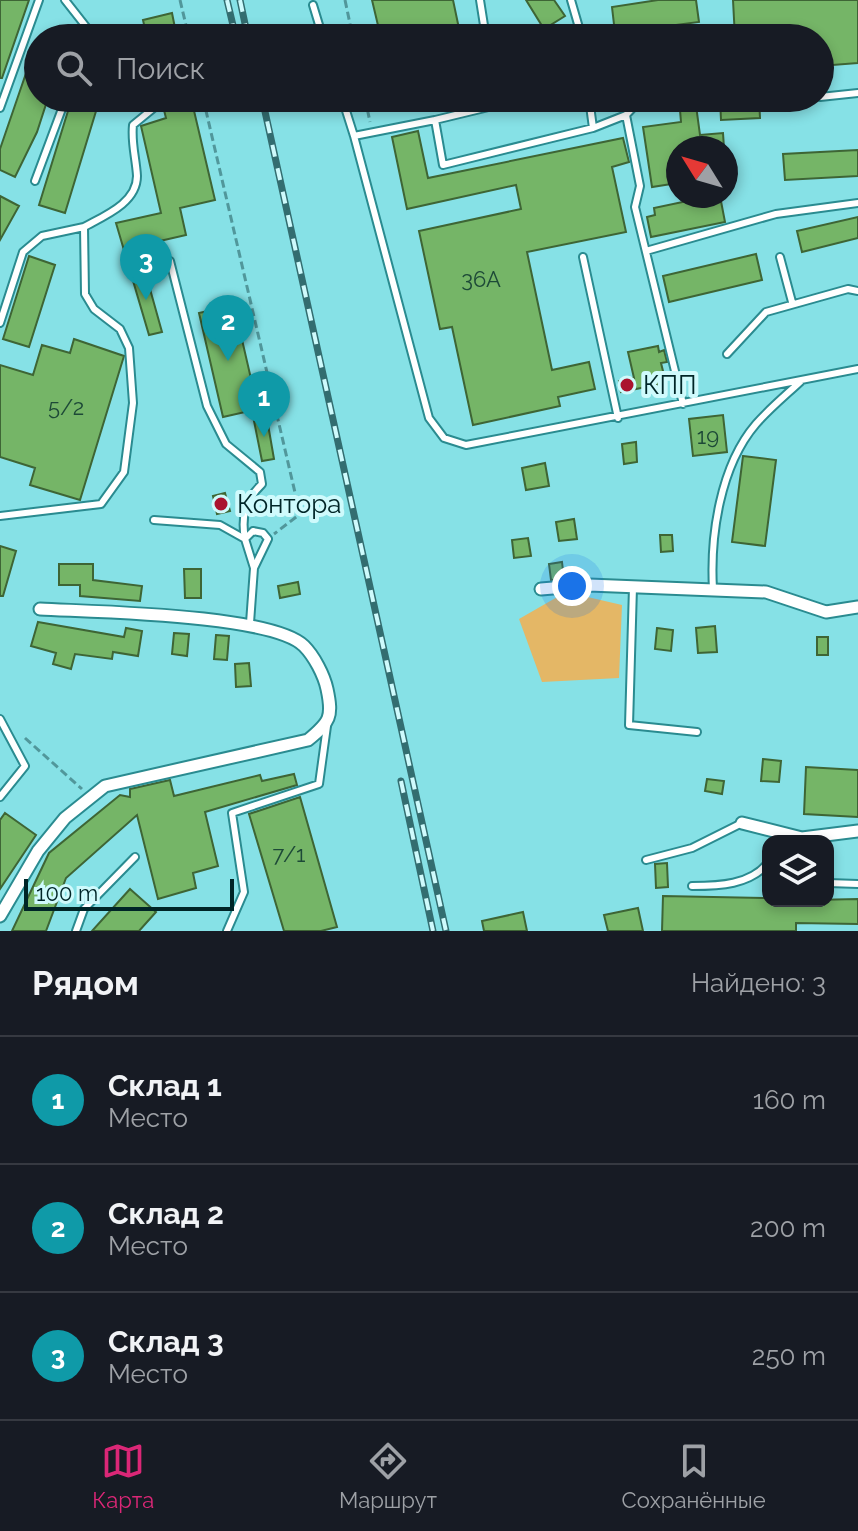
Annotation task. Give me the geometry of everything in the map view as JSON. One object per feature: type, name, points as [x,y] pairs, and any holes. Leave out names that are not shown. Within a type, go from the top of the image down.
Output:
[{"type":"street","points":[[541,589],[589,585],[766,592],[826,612],[858,607]]},
{"type":"street","points":[[0,916],[38,851],[65,818],[105,786],[308,740],[327,725],[331,706],[325,679],[303,645],[250,623],[40,609]]},
{"type":"street","points":[[742,823],[779,835]]},
{"type":"street","points":[[826,835],[858,831]]},
{"type":"lane","points":[[30,24],[39,0]]},
{"type":"lane","points":[[65,0],[84,24]]},
{"type":"lane","points":[[480,0],[484,24]]},
{"type":"lane","points":[[571,0],[578,24]]},
{"type":"lane","points":[[313,5],[319,24]]},
{"type":"lane","points":[[0,108],[24,42]]},
{"type":"lane","points":[[834,96],[858,93]]},
{"type":"lane","points":[[35,181],[61,112]]},
{"type":"lane","points":[[0,323],[23,252],[42,236],[84,227],[127,201],[137,180],[131,138],[133,125],[149,112]]},
{"type":"lane","points":[[346,112],[429,418],[444,438],[466,445],[618,418],[858,369]]},
{"type":"lane","points":[[354,136],[468,112]]},
{"type":"lane","points":[[591,112],[593,128]]},
{"type":"lane","points":[[435,120],[443,165],[593,128],[629,112]]},
{"type":"lane","points":[[626,115],[640,186],[635,207],[683,404]]},
{"type":"lane","points":[[646,251],[776,214],[858,203]]},
{"type":"lane","points":[[0,516],[101,504],[124,472],[133,403],[129,348],[120,329],[94,309],[85,294],[84,227]]},
{"type":"lane","points":[[583,257],[618,418]]},
{"type":"lane","points":[[780,257],[792,302]]},
{"type":"lane","points":[[170,261],[207,406],[226,444],[260,472],[262,484],[253,492],[242,518],[254,568],[250,623]]},
{"type":"lane","points":[[727,354],[766,312],[792,302],[848,289],[858,291]]},
{"type":"lane","points":[[714,590],[717,505],[754,426],[801,381]]},
{"type":"lane","points":[[154,520],[220,525],[245,539]]},
{"type":"lane","points":[[245,539],[253,531],[263,533],[268,539],[254,568]]},
{"type":"lane","points":[[633,587],[629,725],[697,732]]},
{"type":"lane","points":[[0,719],[25,766],[0,797]]},
{"type":"lane","points":[[227,931],[244,892],[232,813],[319,784],[327,725]]},
{"type":"lane","points":[[646,860],[692,848],[742,823]]},
{"type":"lane","points":[[76,931],[84,909],[135,857]]},
{"type":"lane","points":[[692,886],[725,886],[762,870]]},
{"type":"lane","points":[[834,883],[858,884]]},
{"type":"path","points":[[180,0],[186,24]]},
{"type":"path","points":[[345,0],[350,24]]},
{"type":"path","points":[[206,112],[300,514],[268,539]]},
{"type":"path","points":[[368,112],[371,131]]},
{"type":"path","points":[[25,738],[91,797]]},
{"type":"shaded area","points":[[566,592],[622,605],[619,678],[542,682],[519,619]]},
{"type":"building","points":[[0,0],[29,0],[2,78],[0,78]]},
{"type":"building","points":[[372,0],[453,0],[458,24],[378,24]]},
{"type":"building","points":[[526,0],[554,0],[565,16],[552,24],[541,24]]},
{"type":"building","points":[[658,0],[696,0],[699,22],[614,24],[612,7]]},
{"type":"building","points":[[733,0],[858,0],[858,63],[834,65],[834,24],[734,24]]},
{"type":"building","points":[[172,13],[174,24],[144,24],[143,20]]},
{"type":"building","points":[[24,79],[24,112],[43,112],[15,177],[0,170],[0,149]]},
{"type":"building","points":[[68,112],[96,112],[65,213],[39,205]]},
{"type":"building","points":[[164,112],[194,112],[215,200],[180,208],[186,235],[138,246],[162,332],[149,335],[116,223],[161,213],[141,126],[166,118]]},
{"type":"building","points":[[680,112],[697,112],[700,135],[723,133],[723,136],[666,136],[666,185],[652,187],[643,127],[681,122]]},
{"type":"building","points":[[721,112],[760,112],[760,118],[721,120]]},
{"type":"building","points":[[418,131],[428,178],[623,138],[629,162],[612,167],[626,232],[527,252],[552,370],[589,362],[595,389],[558,397],[560,406],[473,425],[452,327],[440,329],[419,231],[521,209],[516,185],[407,209],[392,137]]},
{"type":"building","points":[[858,150],[858,176],[785,180],[783,154]]},
{"type":"building","points":[[0,196],[19,206],[0,240]]},
{"type":"building","points":[[666,205],[666,208],[722,208],[725,222],[651,237],[647,217],[655,215],[654,208]]},
{"type":"building","points":[[858,217],[858,238],[802,252],[797,231]]},
{"type":"building","points":[[756,254],[762,280],[669,302],[663,276]]},
{"type":"building","points":[[29,256],[55,265],[29,347],[3,339]]},
{"type":"building","points":[[234,305],[258,409],[223,417],[199,313]]},
{"type":"building","points":[[74,339],[124,356],[80,500],[30,485],[35,468],[0,457],[0,365],[33,375],[42,345],[70,353]]},
{"type":"building","points":[[658,346],[659,352],[664,350],[667,362],[661,363],[666,383],[621,392],[619,381],[634,378],[628,352]]},
{"type":"building","points":[[266,413],[274,459],[262,461],[253,416]]},
{"type":"building","points":[[723,415],[727,452],[693,456],[689,419]]},
{"type":"building","points":[[636,442],[637,462],[624,464],[622,444]]},
{"type":"building","points":[[743,456],[776,460],[765,546],[732,542]]},
{"type":"building","points":[[545,463],[549,486],[526,490],[522,468]]},
{"type":"building","name":"Контора","points":[[225,493],[230,511],[217,514],[213,496]]},
{"type":"building","points":[[574,519],[577,539],[559,541],[556,522]]},
{"type":"building","points":[[660,535],[672,535],[673,551],[661,552]]},
{"type":"building","points":[[528,538],[531,556],[514,558],[512,540]]},
{"type":"building","points":[[0,546],[16,551],[3,596],[0,596]]},
{"type":"building","points":[[562,562],[564,579],[551,580],[549,564]]},
{"type":"building","points":[[59,564],[93,564],[93,580],[142,586],[140,601],[80,596],[80,585],[59,585]]},
{"type":"building","points":[[184,569],[201,569],[201,598],[185,598]]},
{"type":"building","points":[[298,582],[300,594],[280,598],[278,586]]},
{"type":"building","points":[[38,622],[124,637],[126,628],[142,631],[138,656],[113,652],[112,659],[75,654],[71,669],[53,664],[56,653],[31,646]]},
{"type":"building","points":[[715,626],[717,652],[698,653],[696,628]]},
{"type":"building","points":[[657,628],[673,630],[671,651],[655,649]]},
{"type":"building","points":[[174,633],[189,634],[187,656],[172,654]]},
{"type":"building","points":[[216,635],[229,636],[227,660],[214,659]]},
{"type":"building","points":[[817,637],[828,637],[828,655],[817,655]]},
{"type":"building","points":[[249,663],[251,686],[236,687],[235,664]]},
{"type":"building","points":[[763,759],[781,761],[779,782],[761,781]]},
{"type":"building","points":[[806,767],[858,770],[858,817],[804,814]]},
{"type":"building","points":[[294,774],[297,785],[205,812],[218,866],[193,873],[196,888],[158,899],[137,815],[66,878],[46,931],[12,931],[49,853],[120,795],[130,797],[130,789],[170,780],[174,796],[260,775],[262,781]]},
{"type":"building","points":[[707,779],[724,781],[722,794],[705,791]]},
{"type":"building","points":[[300,797],[337,927],[321,931],[284,931],[249,814]]},
{"type":"building","points":[[5,813],[36,835],[0,889],[0,820]]},
{"type":"building","points":[[667,863],[668,887],[656,888],[655,864]]},
{"type":"building","points":[[130,889],[156,912],[139,931],[92,931]]},
{"type":"building","points":[[663,896],[762,898],[762,907],[834,907],[834,900],[858,899],[858,924],[796,923],[796,931],[662,931]]},
{"type":"building","points":[[638,908],[643,931],[608,931],[604,915]]},
{"type":"building","points":[[523,912],[527,931],[484,931],[482,921]]},
{"type":"railway","points":[[227,0],[233,24]]},
{"type":"railway","points":[[240,0],[245,24]]},
{"type":"railway","points":[[265,112],[446,931]]},
{"type":"railway","points":[[401,781],[433,931]]},
{"type":"place","name":"Склад 3","points":[[146,300]]},
{"type":"place","name":"Склад 2","points":[[228,361]]},
{"type":"place","name":"КПП","points":[[627,385]]},
{"type":"place","name":"Склад 1","points":[[264,437]]},
{"type":"place","name":"Контора","points":[[221,504]]}]
